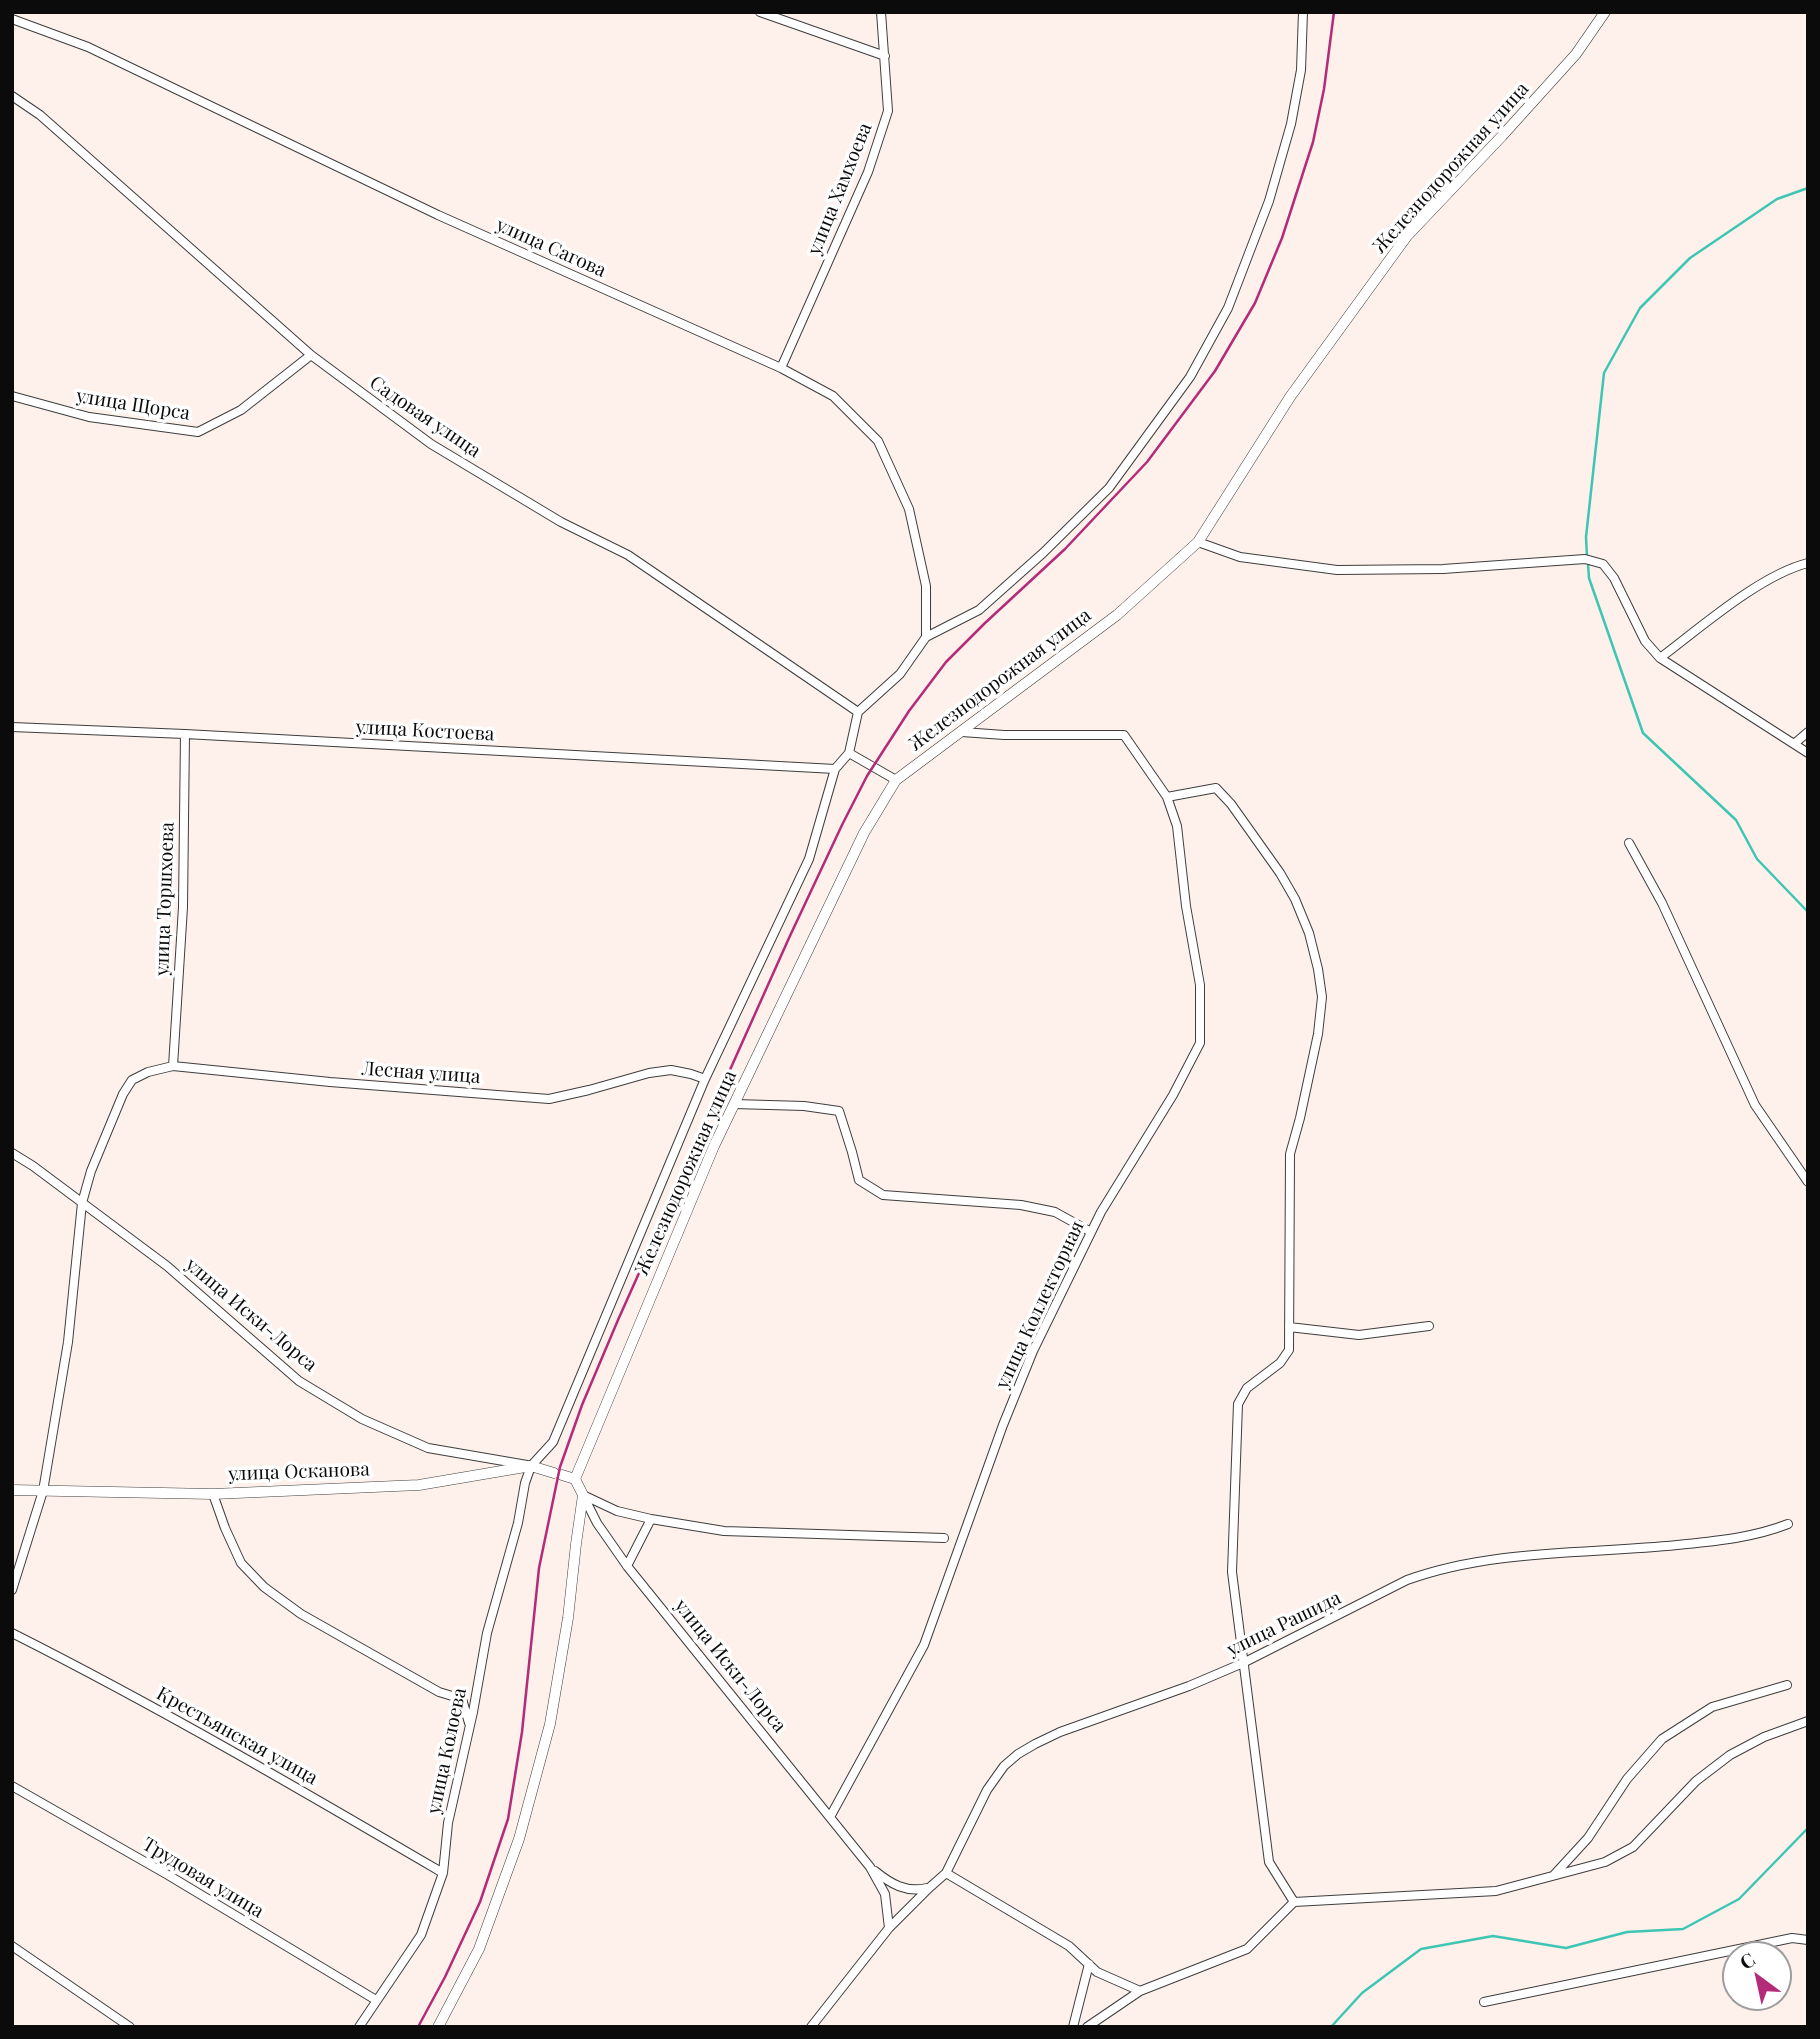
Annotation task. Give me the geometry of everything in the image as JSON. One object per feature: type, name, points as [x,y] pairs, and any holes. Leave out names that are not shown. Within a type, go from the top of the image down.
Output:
[{"type":"street","points":[[760,12],[885,56]]},
{"type":"street","name":"улица Хамхоева","points":[[781,368],[868,172],[888,111],[881,12]]},
{"type":"street","points":[[531,1466],[552,1441],[705,1079],[809,859],[835,769],[849,753],[858,712],[900,674],[926,637],[979,610],[1110,488],[1190,377],[1228,307],[1269,201],[1291,124],[1301,70],[1303,12]]},
{"type":"street","name":"Железнодорожная улица","points":[[575,1479],[708,1158],[864,833],[896,780],[1117,615],[1198,542],[1290,397],[1407,236],[1567,64],[1605,12]]},
{"type":"street","name":"улица Сагова","points":[[12,19],[88,47],[438,215],[781,368],[833,396],[878,441],[909,509],[926,586],[926,637]]},
{"type":"street","name":"Садовая улица","points":[[12,96],[40,115],[311,355],[431,444],[561,522],[628,555],[858,712]]},
{"type":"street","name":"улица Щорса","points":[[12,396],[89,417],[198,432],[241,410],[311,355]]},
{"type":"street","points":[[1198,542],[1240,557],[1337,570],[1443,569],[1585,559],[1603,564],[1614,578],[1645,640],[1660,658],[1808,753]]},
{"type":"street","points":[[1660,658],[1755,588],[1808,563]]},
{"type":"street","name":"улица Костоева","points":[[12,727],[835,769]]},
{"type":"street","name":"улица Коллекторная","points":[[830,1818],[924,1645],[1003,1425],[1033,1351],[1091,1232],[1173,1095],[1200,1043],[1200,985],[1186,906],[1177,826],[1167,797],[1124,735],[1004,735],[962,732]]},
{"type":"street","points":[[1794,744],[1808,732]]},
{"type":"street","name":"улица Торшхоева","points":[[173,1066],[183,907],[185,734]]},
{"type":"street","points":[[849,753],[896,780]]},
{"type":"street","points":[[1167,797],[1216,788],[1231,804],[1295,899],[1309,933],[1322,997],[1318,1034],[1290,1154],[1289,1350],[1280,1363],[1247,1388],[1238,1404],[1232,1572],[1269,1862],[1294,1902]]},
{"type":"street","points":[[1629,843],[1662,902],[1755,1105],[1808,1182]]},
{"type":"street","name":"Лесная улица","points":[[82,1203],[99,1150],[123,1094],[132,1080],[148,1072],[173,1066],[549,1099],[670,1070],[705,1079]]},
{"type":"street","points":[[734,1104],[804,1106],[839,1111],[859,1180],[883,1195],[1021,1205],[1055,1212],[1091,1232]]},
{"type":"street","name":"улица Иски-Лорса","points":[[12,1153],[167,1266],[299,1381],[362,1419],[428,1448],[531,1466]]},
{"type":"street","points":[[12,1590],[43,1491],[68,1342],[82,1203]]},
{"type":"street","points":[[1289,1326],[1359,1335],[1429,1326]]},
{"type":"street","name":"улица Осканова","points":[[12,1490],[213,1494],[419,1485],[531,1466],[575,1479]]},
{"type":"street","name":"улица Колоева","points":[[359,2027],[421,1935],[443,1873],[448,1823],[470,1727],[487,1633],[531,1466]]},
{"type":"street","name":"улица Иски-Лорса","points":[[575,1479],[597,1523],[627,1566],[870,1867]]},
{"type":"street","points":[[213,1494],[241,1563],[264,1587],[302,1614],[439,1692],[462,1699],[470,1727]]},
{"type":"street","points":[[438,2027],[479,1949],[519,1839],[550,1724],[568,1618],[583,1495],[617,1511],[724,1531],[944,1538]]},
{"type":"street","points":[[627,1566],[651,1519]]},
{"type":"street","points":[[578,1528],[588,1522],[597,1523]]},
{"type":"street","name":"улица Рашида","points":[[811,2027],[889,1928],[946,1873],[986,1790],[1004,1766],[1035,1744],[1060,1732],[1189,1686],[1243,1663],[1428,1572],[1513,1556],[1627,1550],[1748,1537],[1788,1524]]},
{"type":"street","name":"Крестьянская улица","points":[[12,1633],[116,1686],[443,1873]]},
{"type":"street","points":[[1554,1875],[1588,1838],[1628,1779],[1662,1739],[1712,1707],[1787,1685]]},
{"type":"street","points":[[1087,2027],[1140,1991],[1247,1949],[1294,1902],[1496,1891],[1605,1862],[1633,1847],[1696,1781],[1730,1755],[1764,1737],[1808,1721]]},
{"type":"street","name":"Трудовая улица","points":[[12,1786],[168,1875],[376,2000]]},
{"type":"street","points":[[870,1867],[898,1886],[913,1890],[929,1888]]},
{"type":"street","points":[[870,1867],[885,1894],[889,1928]]},
{"type":"street","points":[[946,1873],[1069,1946],[1097,1972],[1140,1991]]},
{"type":"street","points":[[1484,2002],[1792,1938],[1808,1940]]},
{"type":"street","points":[[12,1947],[130,2027]]},
{"type":"street","points":[[1073,2027],[1089,1964]]},
{"type":"waterway","points":[[1587,557],[1586,537],[1604,373],[1640,308],[1690,258],[1777,199],[1808,188]]},
{"type":"waterway","points":[[1588,564],[1589,578],[1643,733],[1736,820],[1757,859],[1808,912]]},
{"type":"waterway","points":[[1331,2027],[1362,1993],[1421,1949],[1493,1936],[1566,1948],[1627,1932],[1683,1929],[1739,1899],[1808,1828]]},
{"type":"railway","points":[[418,2027],[480,1902],[508,1819],[522,1732],[539,1568],[560,1467],[582,1405],[618,1320],[789,938],[867,776],[909,711],[946,662],[1065,549],[1147,462],[1215,371],[1255,303],[1282,238],[1313,142],[1324,89],[1334,12]]}]
